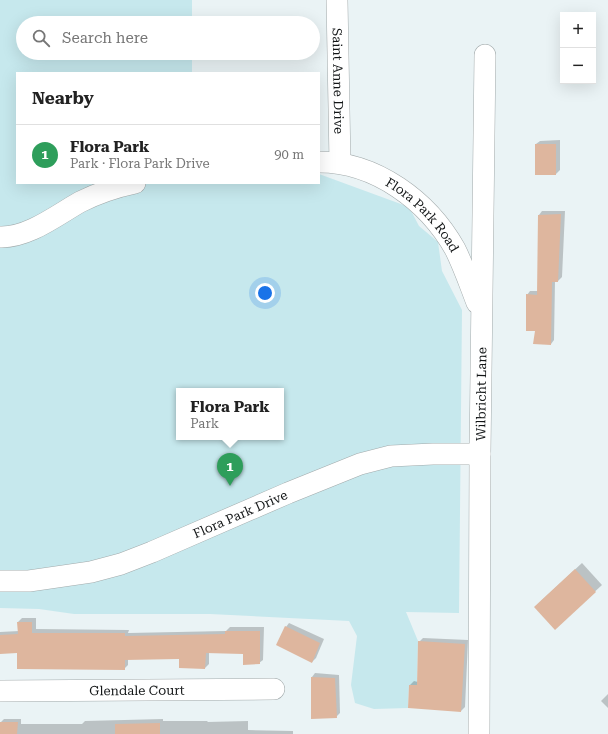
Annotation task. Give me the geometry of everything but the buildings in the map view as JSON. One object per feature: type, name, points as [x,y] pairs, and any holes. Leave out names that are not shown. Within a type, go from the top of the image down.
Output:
[{"type":"street","name":"Saint Anne Drive","points":[[337,0],[340,163]]},
{"type":"street","name":"Wilbricht Lane","points":[[479,734],[480,454],[486,54]]},
{"type":"street","name":"Flora Park Road","points":[[320,162],[340,163],[361,169],[392,184],[409,195],[430,214],[454,248],[465,270],[482,317]]},
{"type":"street","points":[[0,237],[7,238],[37,228],[80,202],[103,191],[131,184]]},
{"type":"street","name":"Flora Park Drive","points":[[0,581],[29,581],[83,574],[121,564],[360,464],[391,456],[480,454]]},
{"type":"street","name":"Glendale Court","points":[[0,691],[274,689]]},
{"type":"shaded area","points":[[0,0],[192,0],[192,16],[16,16],[16,60],[192,60],[192,72],[16,72],[16,184],[320,184],[320,174],[409,207],[419,226],[438,242],[442,271],[462,310],[459,613],[406,612],[418,641],[417,685],[409,685],[408,708],[374,709],[355,703],[351,685],[357,636],[349,621],[210,614],[74,614],[39,609],[0,608]]},
{"type":"place","name":"Flora Park","points":[[230,486]]}]
